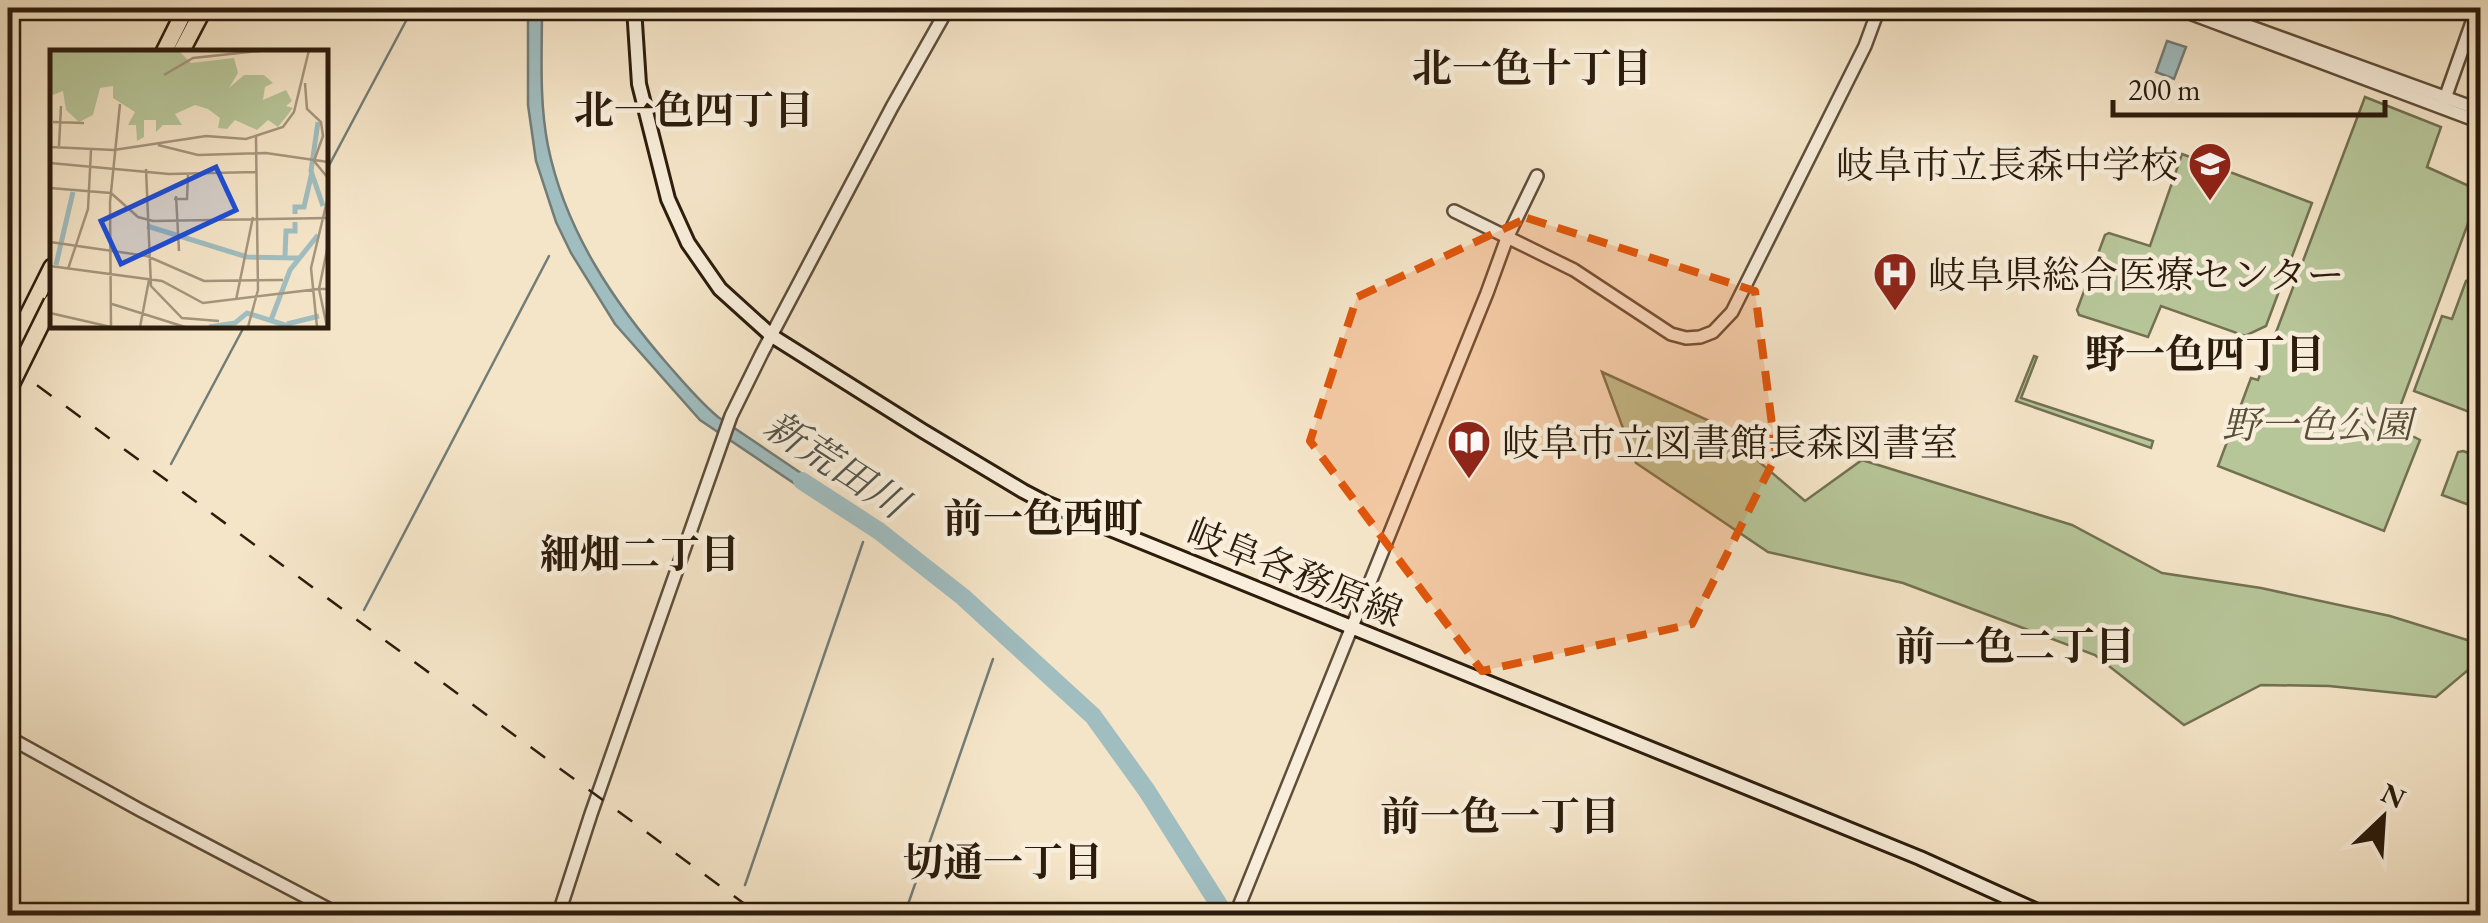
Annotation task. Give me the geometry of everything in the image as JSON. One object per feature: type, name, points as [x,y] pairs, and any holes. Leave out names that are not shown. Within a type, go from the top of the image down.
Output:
[{"type":"highway","points":[[165,50],[186,8]]},
{"type":"highway","points":[[182,50],[204,8]]},
{"type":"highway","points":[[8,355],[50,271]]},
{"type":"highway","points":[[8,390],[50,306]]},
{"type":"main road","name":"岐阜各務原線","points":[[634,8],[639,84],[668,199],[705,269],[772,336],[1023,491],[1920,858],[2048,916]]},
{"type":"street","points":[[558,916],[729,422],[892,107],[948,8]]},
{"type":"street","points":[[1454,211],[1574,270],[1670,334],[1692,338],[1712,332],[1732,312],[1865,46],[1879,8]]},
{"type":"street","points":[[2176,8],[2444,102],[2480,110]]},
{"type":"street","points":[[2200,8],[2444,102],[2480,122]]},
{"type":"street","points":[[2444,102],[2477,8]]},
{"type":"street","points":[[1236,914],[1507,238],[1537,176]]},
{"type":"street","points":[[8,737],[342,916]]},
{"type":"highlighted area","points":[[1527,218],[1755,291],[1776,456],[1692,624],[1482,671],[1310,441],[1357,297]]},
{"type":"green space","name":"野一色公園","points":[[2365,97],[2441,127],[2427,167],[2480,191],[2393,426],[2420,440],[2384,531],[2218,466],[2251,378],[2258,380]]},
{"type":"green space","points":[[2182,154],[2312,203],[2266,326],[2245,336],[2161,306],[2148,337],[2079,315],[2077,310],[2105,235],[2150,246]]},
{"type":"green space","points":[[2478,276],[2480,416],[2414,391],[2442,316],[2452,319],[2466,281]]},
{"type":"green space","points":[[2034,356],[2037,357],[2021,398],[2153,441],[2151,448],[2016,401]]},
{"type":"green space","points":[[1602,372],[1714,423],[1805,501],[1862,460],[2072,525],[2162,573],[2261,588],[2390,616],[2480,644],[2480,660],[2436,697],[2329,686],[2261,685],[2184,725],[2095,655],[1903,583],[1768,552],[1636,463]]},
{"type":"green space","points":[[2458,452],[2480,457],[2480,509],[2442,495]]},
{"type":"water","points":[[528,8],[542,8],[543,112],[548,146],[566,207],[594,264],[630,317],[699,399],[718,417],[826,490],[819,500],[700,420],[615,324],[571,253],[536,161],[528,105]]},
{"type":"water","points":[[2167,41],[2186,47],[2174,79],[2156,72]]},
{"type":"waterway","points":[[328,167],[407,19]]},
{"type":"waterway","points":[[364,610],[549,256]]},
{"type":"waterway","points":[[171,464],[243,328]]},
{"type":"waterway","name":"新荒田川","points":[[802,481],[879,531],[963,597],[1093,716],[1147,791],[1226,916]]},
{"type":"waterway","points":[[745,885],[863,542]]},
{"type":"waterway","points":[[904,916],[993,659]]},
{"type":"railway","points":[[8,364],[761,916]]},
{"type":"place","name":"岐阜市立長森中学校","points":[[2210,202]]},
{"type":"place","name":"岐阜県総合医療センター","points":[[1895,312]]},
{"type":"place","name":"岐阜市立図書館長森図書室","points":[[1469,480]]},
{"type":"district","name":"北一色十丁目","points":[[1532,68]]},
{"type":"district","name":"北一色四丁目","points":[[694,110]]},
{"type":"district","name":"野一色四丁目","points":[[2205,354]]},
{"type":"district","name":"前一色西町","points":[[1043,518]]},
{"type":"district","name":"細畑二丁目","points":[[640,554]]},
{"type":"district","name":"前一色二丁目","points":[[2015,646]]},
{"type":"district","name":"前一色一丁目","points":[[1500,816]]},
{"type":"district","name":"切通一丁目","points":[[1003,862]]}]
